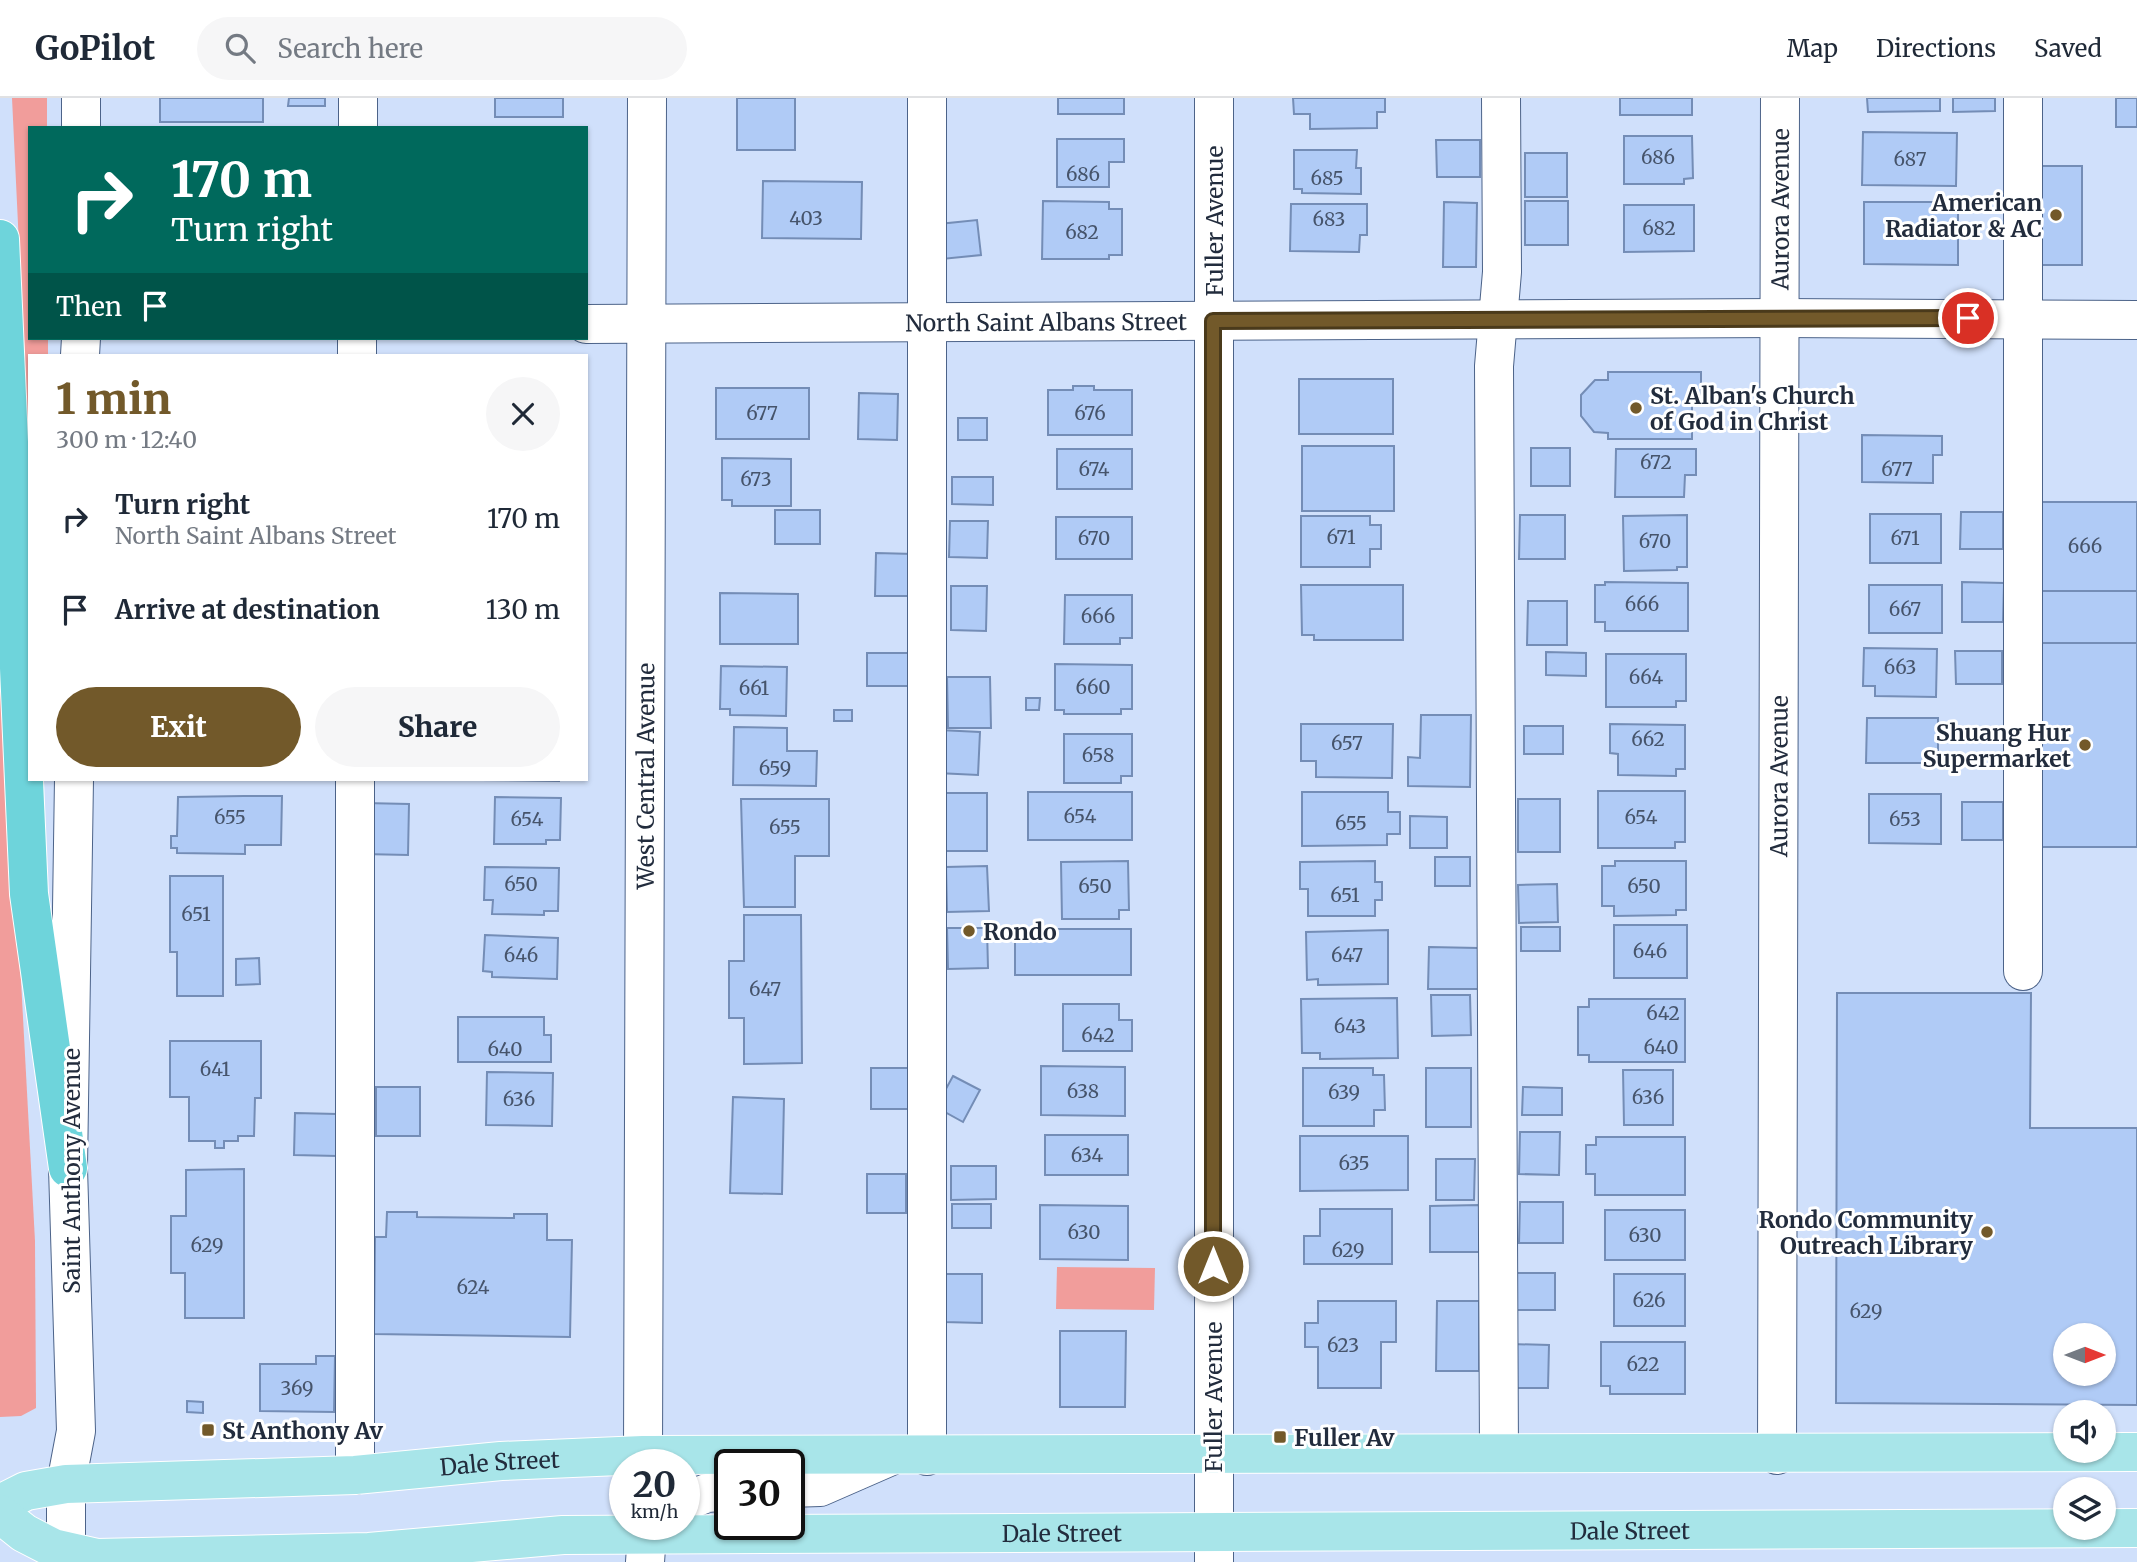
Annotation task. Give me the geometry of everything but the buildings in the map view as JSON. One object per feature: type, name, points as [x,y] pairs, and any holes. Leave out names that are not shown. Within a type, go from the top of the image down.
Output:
[{"type":"highway","points":[[0,239],[29,894],[68,1168]]},
{"type":"main road","name":"Dale Street","points":[[700,1455],[1777,1455],[2137,1452]]},
{"type":"main road","name":"Dale Street","points":[[0,1504],[26,1491],[65,1484],[355,1475],[501,1461],[609,1456]]},
{"type":"main road","name":"Dale Street","points":[[0,1514],[66,1557],[316,1554],[563,1535],[609,1538]]},
{"type":"main road","name":"Dale Street","points":[[649,1540],[1214,1546],[2137,1528]]},
{"type":"street","points":[[81,98],[81,126]]},
{"type":"street","points":[[358,98],[358,126]]},
{"type":"street","name":"West Central Avenue","points":[[643,1449],[647,98]]},
{"type":"street","points":[[805,1488],[821,1487],[909,1456],[927,98]]},
{"type":"street","name":"Fuller Avenue","points":[[1214,98],[1214,1546]]},
{"type":"street","points":[[1499,1453],[1494,366],[1502,272],[1501,98]]},
{"type":"street","name":"Aurora Avenue","points":[[1777,1455],[1780,98]]},
{"type":"street","points":[[2023,98],[2023,971]]},
{"type":"street","name":"North Saint Albans Street","points":[[588,324],[1497,322],[1780,318],[2137,320]]},
{"type":"street","name":"Saint Anthony Avenue","points":[[66,1557],[65,1484],[76,1431],[68,1168],[74,781]]},
{"type":"street","points":[[355,781],[355,1475]]},
{"type":"shaded area","points":[[12,98],[47,98],[47,126],[28,126],[28,340],[48,340],[48,354],[28,354],[28,434]]},
{"type":"shaded area","points":[[0,589],[35,1241],[36,1408],[21,1416],[0,1417]]},
{"type":"shaded area","points":[[1057,1267],[1155,1268],[1154,1310],[1056,1309]]},
{"type":"place","name":"American Radiator & AC","points":[[2056,215]]},
{"type":"place","name":"St. Alban's Church of God in Christ","points":[[1636,408]]},
{"type":"place","name":"Shuang Hur Supermarket","points":[[2085,745]]},
{"type":"place","name":"Rondo","points":[[969,931]]},
{"type":"place","name":"Rondo Community Outreach Library","points":[[1987,1232]]},
{"type":"place","name":"St Anthony Av","points":[[208,1430]]},
{"type":"place","name":"Fuller Av","points":[[1280,1437]]},
{"type":"route","points":[[1213,1266],[1213,321],[1497,322],[1968,318]]}]
